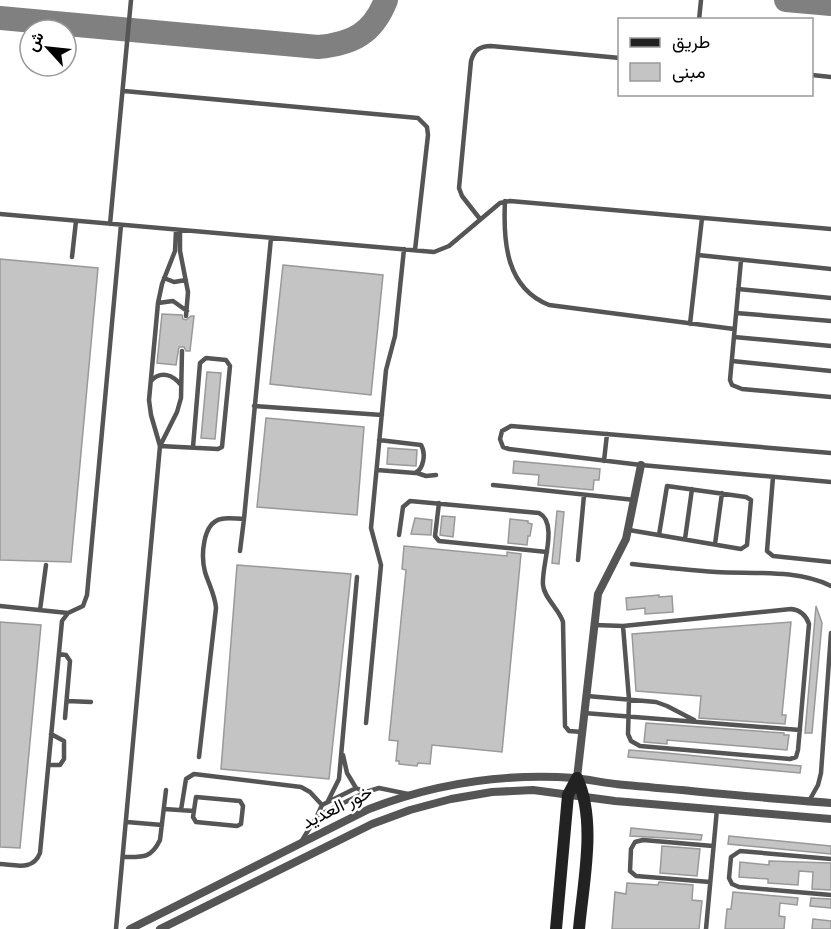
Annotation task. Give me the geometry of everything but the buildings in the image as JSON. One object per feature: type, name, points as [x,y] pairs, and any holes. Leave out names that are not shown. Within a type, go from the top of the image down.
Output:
[{"type":"main road","points":[[556,929],[568,795],[577,778]]},
{"type":"main road","points":[[577,778],[584,797],[588,824],[579,929]]},
{"type":"street","points":[[577,778],[599,589],[624,546],[641,465]]},
{"type":"street","name":"خور العديد","points":[[130,929],[369,810],[410,794],[443,786],[496,778],[577,778],[616,784],[831,803]]},
{"type":"street","name":"خور العديد","points":[[160,929],[372,824],[410,810],[451,799],[502,791],[546,791],[584,797],[831,819]]},
{"type":"lane","points":[[110,224],[131,0]]},
{"type":"lane","points":[[699,18],[701,0]]},
{"type":"lane","points":[[480,219],[462,196],[459,188],[471,61],[477,49],[482,46],[491,46],[618,58]]},
{"type":"lane","points":[[813,75],[831,77]]},
{"type":"lane","points":[[124,90],[418,118],[427,127],[428,135],[416,250]]},
{"type":"lane","points":[[505,201],[503,228],[512,269],[525,291],[538,300],[549,305],[735,329]]},
{"type":"lane","points":[[0,214],[434,252],[445,249],[505,201],[831,229]]},
{"type":"lane","points":[[690,324],[702,218]]},
{"type":"lane","points":[[72,256],[76,221]]},
{"type":"lane","points":[[0,864],[27,866],[38,858],[40,853],[62,621],[68,613],[83,606],[87,595],[121,225]]},
{"type":"lane","points":[[116,929],[160,446],[150,408],[151,381],[158,303],[164,278],[174,254],[178,230]]},
{"type":"lane","points":[[158,303],[173,301],[187,313],[186,280],[178,230]]},
{"type":"lane","points":[[240,551],[271,238]]},
{"type":"lane","points":[[366,723],[381,565],[371,528],[386,370],[395,336],[404,249]]},
{"type":"lane","points":[[698,255],[831,269]]},
{"type":"lane","points":[[741,260],[730,380],[736,388],[831,397]]},
{"type":"lane","points":[[164,278],[174,282],[186,280]]},
{"type":"lane","points":[[738,289],[831,298]]},
{"type":"lane","points":[[736,313],[831,321]]},
{"type":"lane","points":[[734,337],[831,346]]},
{"type":"lane","points":[[160,446],[177,412],[181,398],[182,351]]},
{"type":"lane","points":[[160,446],[218,449],[223,445],[230,366],[226,360],[206,358],[200,363],[193,447]]},
{"type":"lane","points":[[732,361],[831,371]]},
{"type":"lane","points":[[151,381],[157,375],[167,375],[175,378],[181,385]]},
{"type":"lane","points":[[254,406],[382,415]]},
{"type":"lane","points":[[831,453],[511,426],[502,431],[500,439],[504,447],[509,449],[641,465],[831,483]]},
{"type":"lane","points":[[604,461],[607,434]]},
{"type":"lane","points":[[380,440],[421,446],[422,466],[417,473]]},
{"type":"lane","points":[[377,470],[417,473],[426,476],[436,475]]},
{"type":"lane","points":[[772,477],[767,551],[773,556],[831,562]]},
{"type":"lane","points":[[493,485],[635,500]]},
{"type":"lane","points":[[629,530],[741,549],[747,545],[750,499],[722,493],[666,487],[659,535]]},
{"type":"lane","points":[[685,539],[692,489]]},
{"type":"lane","points":[[715,544],[722,493]]},
{"type":"lane","points":[[578,560],[584,495]]},
{"type":"lane","points":[[399,535],[403,507],[412,501],[542,515],[547,519],[549,526],[543,584],[563,622],[565,726],[572,731],[582,732]]},
{"type":"lane","points":[[439,503],[435,536],[439,541],[547,552]]},
{"type":"lane","points":[[199,758],[216,608],[214,592],[204,569],[205,539],[210,526],[219,519],[244,519]]},
{"type":"lane","points":[[632,564],[695,571],[780,575],[817,580],[831,586]]},
{"type":"lane","points":[[40,610],[46,565]]},
{"type":"lane","points":[[328,801],[339,779],[357,577]]},
{"type":"lane","points":[[0,606],[68,613]]},
{"type":"lane","points":[[595,625],[623,626],[791,609],[801,611],[809,624],[796,757],[790,759],[640,746],[631,741],[623,626]]},
{"type":"lane","points":[[809,801],[818,785],[821,773],[831,633]]},
{"type":"lane","points":[[59,654],[66,655],[70,661],[65,718]]},
{"type":"lane","points":[[586,696],[662,704],[696,721]]},
{"type":"lane","points":[[67,700],[91,702]]},
{"type":"lane","points":[[584,713],[800,730]]},
{"type":"lane","points":[[49,765],[60,765],[64,759],[64,741],[51,734]]},
{"type":"lane","points":[[341,746],[347,773],[356,788],[366,792]]},
{"type":"lane","points":[[181,810],[186,778],[194,774],[300,787],[310,792],[322,805]]},
{"type":"lane","points":[[299,846],[322,805],[356,788]]},
{"type":"lane","points":[[317,816],[366,792],[380,788],[410,794]]},
{"type":"lane","points":[[123,857],[142,857],[150,854],[160,840],[166,790]]},
{"type":"lane","points":[[197,797],[238,801],[243,804],[242,823],[237,826],[196,822],[194,811],[197,797]]},
{"type":"lane","points":[[164,809],[194,811]]},
{"type":"lane","points":[[706,929],[717,809]]},
{"type":"lane","points":[[127,822],[162,825]]},
{"type":"lane","points":[[710,882],[636,876],[630,871],[631,849],[635,842],[643,840],[713,846]]},
{"type":"lane","points":[[831,859],[740,851],[731,857],[729,878],[732,884],[739,886],[831,895]]},
{"type":"taxiway","points":[[0,18],[318,47],[342,43],[360,35],[375,21],[386,0]]},
{"type":"taxiway","points":[[786,0],[831,4]]}]
